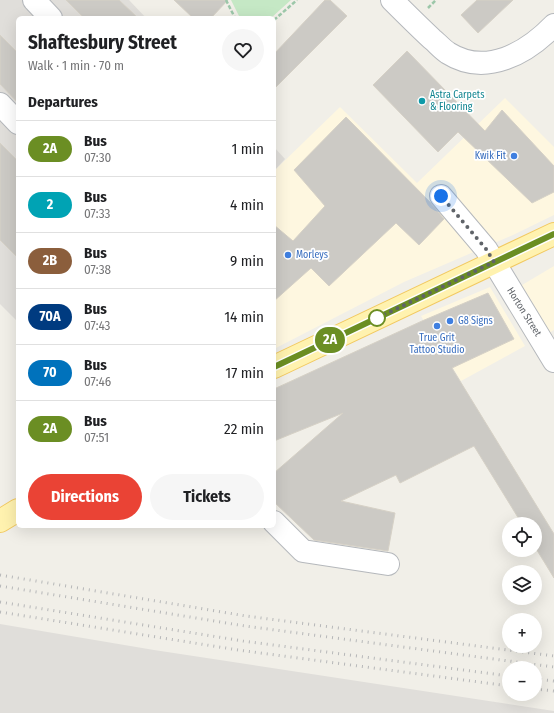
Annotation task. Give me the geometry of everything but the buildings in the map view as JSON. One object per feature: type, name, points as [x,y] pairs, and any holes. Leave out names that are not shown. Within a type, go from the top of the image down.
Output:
[{"type":"main road","points":[[276,366],[554,234]]},
{"type":"street","points":[[34,0],[50,16]]},
{"type":"street","points":[[392,0],[414,23],[447,53],[469,61],[488,62],[507,59],[533,43],[554,25]]},
{"type":"street","name":"Horton Street","points":[[441,196],[486,249],[554,361]]},
{"type":"street","points":[[276,524],[303,551],[388,564]]},
{"type":"path","points":[[226,0],[234,16]]},
{"type":"path","points":[[276,18],[297,0]]},
{"type":"shaded area","points":[[0,0],[129,0],[144,16],[16,16],[16,320],[0,304]]},
{"type":"shaded area","points":[[505,98],[554,147],[554,215],[513,235],[404,282],[276,348],[276,169],[340,107],[417,183]]},
{"type":"shaded area","points":[[276,149],[285,159],[276,169]]},
{"type":"shaded area","points":[[554,266],[554,330],[546,335],[517,288]]},
{"type":"shaded area","points":[[490,287],[525,346],[461,381],[421,316]]},
{"type":"shaded area","points":[[0,624],[154,650],[554,711],[554,713],[0,713]]},
{"type":"green space","points":[[231,0],[291,0],[273,16],[239,16]]},
{"type":"railway","points":[[0,575],[246,616],[554,656]]},
{"type":"railway","points":[[0,586],[245,626],[554,667]]},
{"type":"railway","points":[[0,602],[243,641],[502,675]]},
{"type":"railway","points":[[0,612],[238,650],[502,685]]},
{"type":"railway","points":[[542,680],[554,681]]},
{"type":"railway","points":[[542,690],[554,691]]},
{"type":"bus line","name":"2A","points":[[276,366],[554,234]]},
{"type":"place","name":"Astra Carpets & Flooring","points":[[422,101]]},
{"type":"place","name":"Kwik Fit","points":[[514,156]]},
{"type":"place","name":"Morleys","points":[[288,255]]},
{"type":"place","name":"G8 Signs","points":[[450,321]]},
{"type":"place","name":"True Grit Tattoo Studio","points":[[437,326]]},
{"type":"route","points":[[377,318],[371,321],[494,262],[486,249],[441,196]]}]
